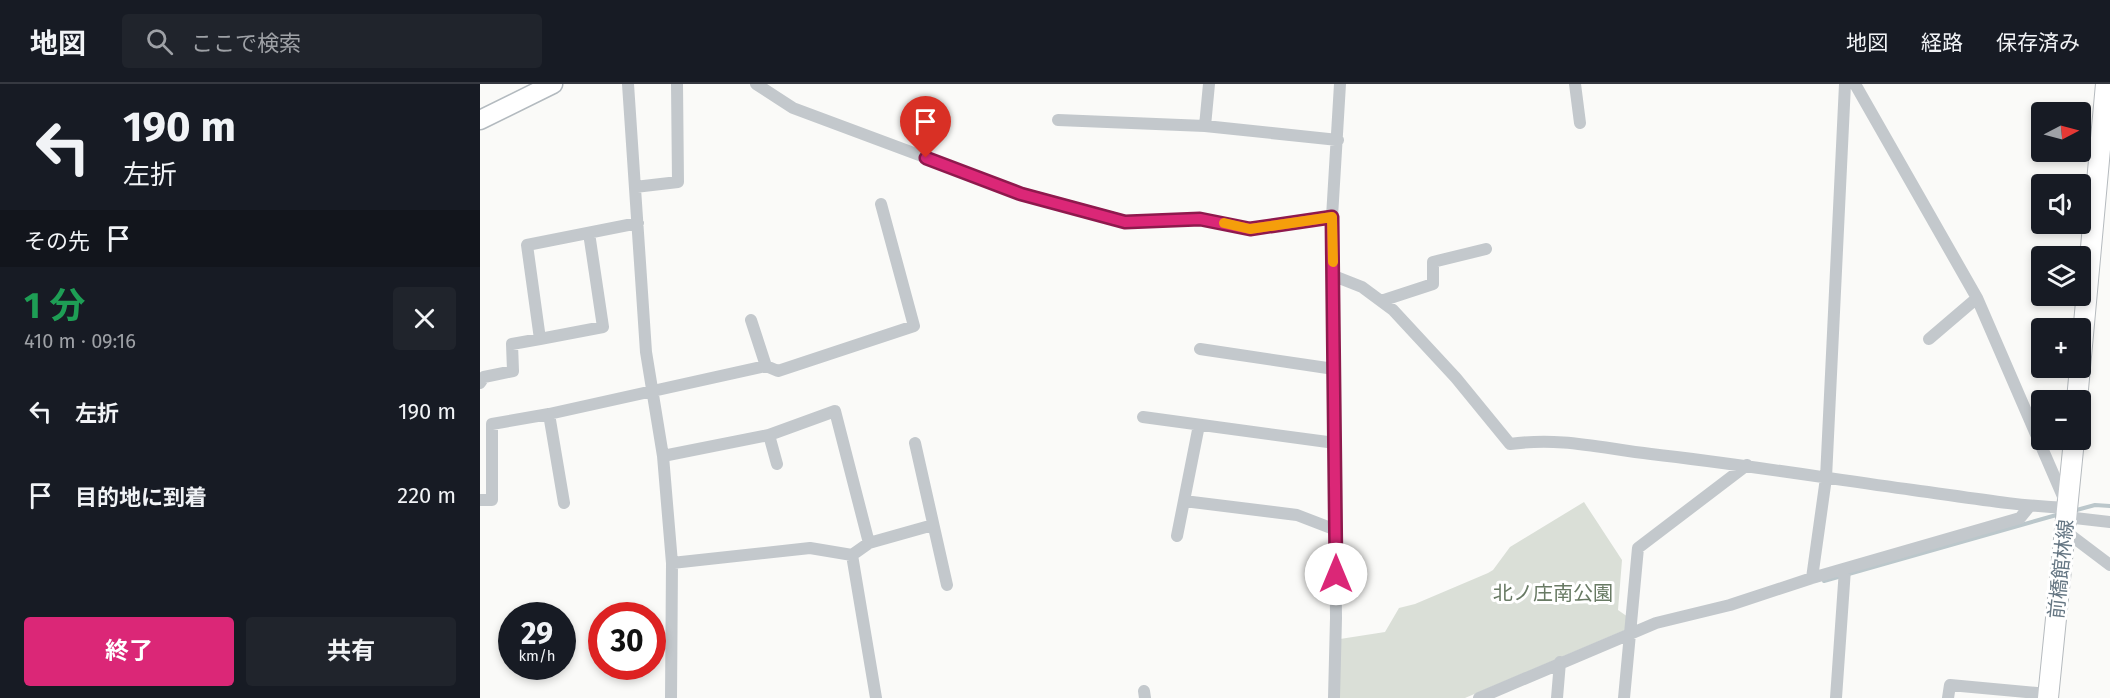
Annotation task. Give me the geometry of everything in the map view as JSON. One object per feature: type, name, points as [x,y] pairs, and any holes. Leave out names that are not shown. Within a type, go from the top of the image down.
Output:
[{"type":"main road","points":[[2079,390],[2103,200],[2106,84]]},
{"type":"main road","name":"前橋館林線","points":[[2048,696],[2073,450]]},
{"type":"street","points":[[480,120],[553,84]]},
{"type":"street","points":[[628,84],[646,352],[663,456],[672,563],[671,698]]},
{"type":"street","points":[[635,187],[678,182],[677,84]]},
{"type":"street","points":[[756,84],[792,108],[1021,194],[1125,222],[1200,219],[1250,229],[1332,217]]},
{"type":"street","points":[[1205,126],[1209,84]]},
{"type":"street","points":[[1334,698],[1336,530],[1332,217],[1340,84]]},
{"type":"street","points":[[1575,84],[1580,123]]},
{"type":"street","points":[[1812,578],[1826,478],[1845,84]]},
{"type":"street","points":[[1855,84],[1977,298],[2066,519],[2110,565]]},
{"type":"street","points":[[1058,120],[1205,126],[1338,140]]},
{"type":"street","points":[[480,500],[492,500],[492,424],[549,414],[766,366],[778,371],[914,326],[881,204]]},
{"type":"street","points":[[540,339],[527,245],[638,223]]},
{"type":"street","points":[[480,383],[484,377],[513,371],[512,344],[603,327],[589,232]]},
{"type":"street","points":[[1381,301],[1433,284],[1433,262],[1486,249]]},
{"type":"street","points":[[1334,276],[1362,287],[1381,301],[1439,359],[1510,444],[1538,440],[1572,442],[1747,465],[2029,507],[2066,519],[2110,522]]},
{"type":"street","points":[[1929,339],[1977,298]]},
{"type":"street","points":[[751,320],[766,366]]},
{"type":"street","points":[[1200,349],[1334,369]]},
{"type":"street","points":[[663,456],[769,435],[835,411],[869,543]]},
{"type":"street","points":[[549,414],[564,503]]},
{"type":"street","points":[[1143,417],[1335,443]]},
{"type":"street","points":[[1177,536],[1199,424]]},
{"type":"street","points":[[769,435],[777,464]]},
{"type":"street","points":[[915,442],[947,585]]},
{"type":"street","points":[[1624,698],[1638,548],[1747,465]]},
{"type":"street","points":[[1184,501],[1297,515],[1336,530]]},
{"type":"street","points":[[1479,698],[1656,623],[1730,605],[1812,578],[2020,518],[2029,507]]},
{"type":"street","points":[[672,563],[810,548],[852,555],[869,543],[933,525]]},
{"type":"street","points":[[852,555],[876,698]]},
{"type":"street","points":[[1836,698],[1845,569]]},
{"type":"street","points":[[1557,698],[1560,662]]},
{"type":"street","points":[[1948,698],[1950,685],[2048,696]]},
{"type":"green space","name":"北ノ庄南公園","points":[[1584,502],[1622,560],[1618,610],[1628,617],[1625,630],[1465,698],[1339,698],[1340,639],[1385,632],[1399,608],[1415,604],[1488,573],[1493,570],[1510,547]]},
{"type":"waterway","points":[[2073,511],[2095,505],[2110,506]]},
{"type":"waterway","points":[[1824,581],[2060,514]]},
{"type":"slow traffic","points":[[1224,223],[1250,229],[1332,217],[1333,262]]},
{"type":"route","points":[[926,158],[1021,194],[1125,222],[1200,219],[1250,229],[1332,217],[1336,574]]}]
